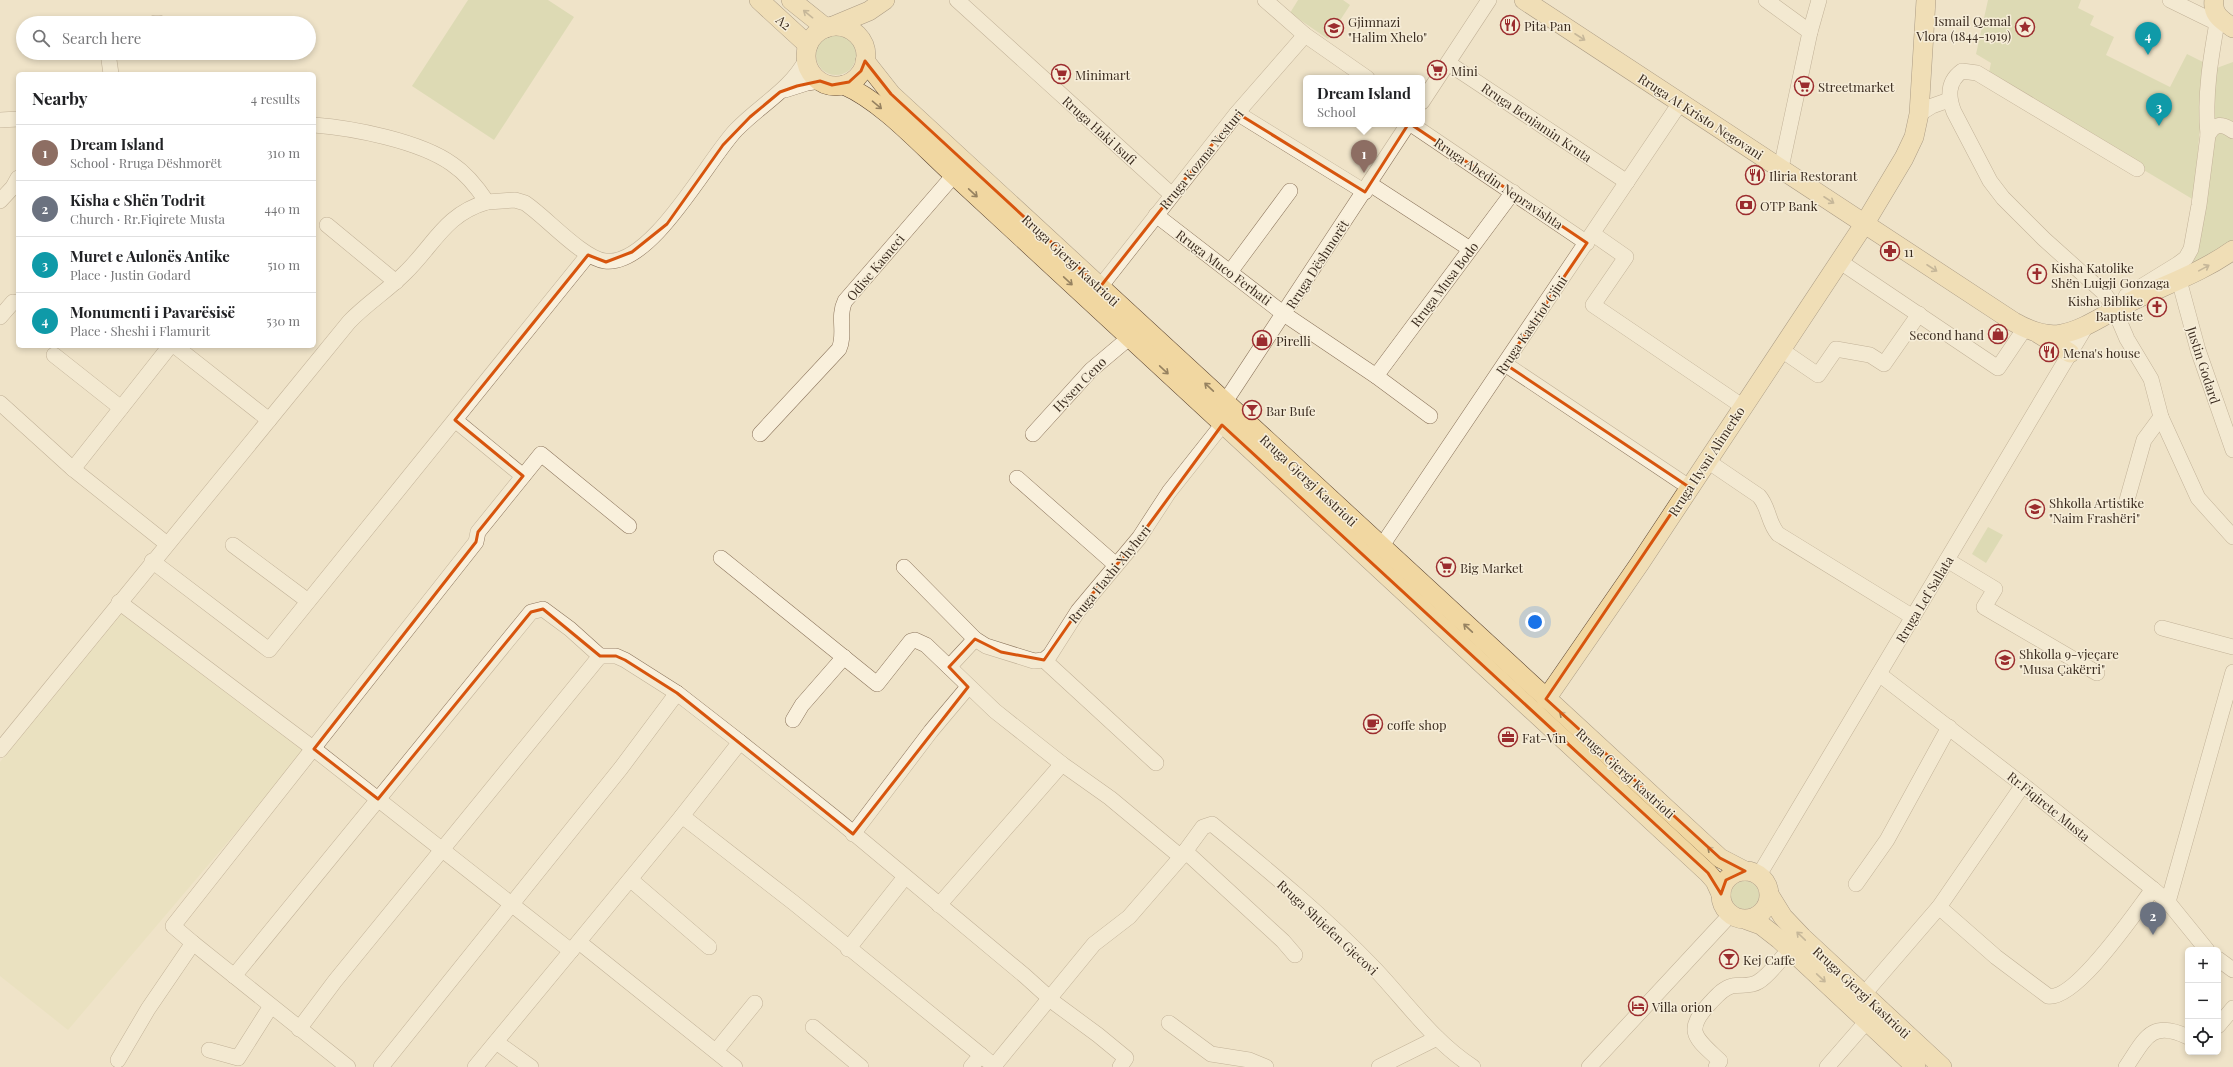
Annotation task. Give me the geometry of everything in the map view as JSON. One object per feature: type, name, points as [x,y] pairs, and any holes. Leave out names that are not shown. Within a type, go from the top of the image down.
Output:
[{"type":"main road","name":"A2","points":[[759,0],[807,52]]},
{"type":"main road","name":"A2","points":[[791,0],[829,27]]},
{"type":"main road","name":"Rruga At Kristo Negovani","points":[[1524,0],[2031,330],[2060,334],[2072,331],[2119,305],[2204,268],[2233,250]]},
{"type":"main road","name":"Rruga Hysni Alimerko","points":[[1546,699],[1640,563],[1706,460],[1865,223],[1904,158],[1914,137],[1919,114],[1926,0]]},
{"type":"main road","points":[[883,2],[872,24],[865,55],[858,76],[844,85],[832,85],[820,81],[809,70],[807,52],[815,34],[883,2]]},
{"type":"main road","points":[[829,27],[840,26],[854,32],[859,37],[865,55]]},
{"type":"main road","name":"Rruga Gjergj Kastrioti","points":[[865,55],[891,94],[1381,547],[1720,858],[1752,873]]},
{"type":"main road","name":"Rruga Gjergj Kastrioti","points":[[844,85],[856,90],[879,106],[954,175],[1222,425],[1708,872],[1715,881],[1721,894]]},
{"type":"main road","points":[[2031,330],[2070,353]]},
{"type":"main road","points":[[1738,872],[1752,873],[1768,886],[1770,896],[1763,912],[1738,917],[1722,902],[1721,894],[1726,880],[1738,872]]},
{"type":"main road","name":"Rruga Gjergj Kastrioti","points":[[1770,896],[1783,917],[1791,926],[1942,1067]]},
{"type":"main road","name":"Rruga Gjergj Kastrioti","points":[[1738,917],[1770,931],[1916,1067]]},
{"type":"street","name":"Rruga Haki Isufi","points":[[957,0],[1172,195]]},
{"type":"street","points":[[1265,0],[1306,35],[1363,75]]},
{"type":"street","points":[[1425,98],[1489,0]]},
{"type":"street","points":[[1766,0],[1810,32]]},
{"type":"street","points":[[1780,168],[1810,32],[1819,0]]},
{"type":"street","points":[[2170,0],[2220,17],[2211,62],[2206,116],[2208,135]]},
{"type":"street","name":"Rruga Kozma Nesturi","points":[[1100,287],[1237,113],[1306,35]]},
{"type":"street","points":[[0,750],[152,561],[349,322],[362,309],[396,282],[419,258],[441,229],[453,218],[463,211],[487,202],[515,200],[525,203],[588,255],[606,262],[615,260],[632,252],[650,240],[682,205],[723,145],[736,130],[793,81],[807,52]]},
{"type":"street","points":[[109,60],[112,72]]},
{"type":"street","name":"Rruga Benjamin Kruta","points":[[1448,63],[1627,182]]},
{"type":"street","points":[[2137,168],[1977,73],[1962,71],[1956,75],[1951,83],[1949,100],[1981,165],[2003,198],[2044,239],[2119,305],[2127,339],[2151,379],[2161,417],[2198,498],[2233,537]]},
{"type":"street","points":[[780,92],[807,83],[820,81]]},
{"type":"street","points":[[1919,114],[1932,106],[1949,100]]},
{"type":"street","name":"Rruga Kastriot Gjini","points":[[1381,547],[1680,102]]},
{"type":"street","points":[[1237,113],[1470,249]]},
{"type":"street","points":[[0,120],[16,119]]},
{"type":"street","points":[[316,125],[355,130],[434,153],[452,163],[467,176],[487,202]]},
{"type":"street","points":[[2208,135],[2213,127],[2218,125],[2227,126],[2233,131]]},
{"type":"street","name":"Rruga Dëshmorët","points":[[1225,402],[1407,127]]},
{"type":"street","name":"Rruga Abedin Nepravishta","points":[[1414,127],[1513,192],[1590,238],[1626,257],[1593,304],[1742,406]]},
{"type":"street","name":"Rruga At Kristo Negovani","points":[[2119,305],[2186,258],[2193,239],[2208,135]]},
{"type":"street","name":"Odise Kasneci","points":[[760,434],[839,349],[842,336],[842,308],[845,301],[954,175]]},
{"type":"street","points":[[0,201],[16,182]]},
{"type":"street","points":[[1230,272],[1290,191]]},
{"type":"street","name":"Rruga Musa Bodo","points":[[1376,376],[1513,192]]},
{"type":"street","name":"Rruga Muco Ferhati","points":[[1156,215],[1284,314],[1376,376],[1430,416]]},
{"type":"street","points":[[328,226],[396,282]]},
{"type":"street","points":[[152,561],[269,650],[588,255]]},
{"type":"street","points":[[1839,261],[1998,368],[2031,330]]},
{"type":"street","name":"Justin Godard","points":[[2179,280],[2198,350],[2230,433],[2233,450]]},
{"type":"street","points":[[0,317],[13,302]]},
{"type":"street","points":[[1780,349],[1818,374],[1836,349],[1870,355],[1884,364],[1919,314]]},
{"type":"street","name":"Rruga Lef Sallata","points":[[1752,873],[1879,674],[2088,323]]},
{"type":"street","name":"Hysen Ceno","points":[[1033,434],[1091,370],[1129,338]]},
{"type":"street","points":[[73,469],[168,348]]},
{"type":"street","points":[[178,348],[269,420]]},
{"type":"street","points":[[54,355],[121,408]]},
{"type":"street","points":[[1505,364],[1689,487]]},
{"type":"street","points":[[0,403],[73,469],[167,544]]},
{"type":"street","points":[[2127,500],[2144,440],[2161,417]]},
{"type":"street","points":[[455,420],[523,476]]},
{"type":"street","name":"Rruga Haxhi Xhyheri","points":[[1044,660],[1050,655],[1078,611],[1142,534],[1169,492],[1222,425]]},
{"type":"street","points":[[348,1067],[172,926],[314,749],[476,542],[478,532],[540,454],[629,526]]},
{"type":"street","points":[[1706,460],[1764,501],[1774,530],[1778,534],[1913,617]]},
{"type":"street","points":[[1017,478],[1116,565]]},
{"type":"street","points":[[233,545],[308,601]]},
{"type":"street","points":[[721,558],[877,684],[911,641],[915,640],[926,645],[968,687],[1062,764],[1110,798],[1183,854],[1283,941],[1295,955]]},
{"type":"street","points":[[1947,560],[1995,589],[1984,607],[2097,673]]},
{"type":"street","points":[[904,567],[975,638],[986,646],[1001,652],[1034,661],[1044,660],[1156,763]]},
{"type":"street","points":[[119,602],[314,749],[510,904],[575,947],[716,1051],[735,1067]]},
{"type":"street","points":[[234,976],[531,612],[543,609],[570,629],[600,656],[616,656],[625,660],[678,693],[740,742],[939,904],[1049,997],[1126,1058],[1120,1067]]},
{"type":"street","points":[[2162,628],[2233,647]]},
{"type":"street","points":[[949,667],[975,638]]},
{"type":"street","points":[[299,1029],[600,656]]},
{"type":"street","points":[[793,720],[802,705],[844,657]]},
{"type":"street","points":[[2168,902],[2233,672]]},
{"type":"street","name":"Rr.Fiqirete Musta","points":[[1879,674],[2023,785],[2153,889],[2168,902],[2205,947]]},
{"type":"street","points":[[853,834],[931,730],[968,687]]},
{"type":"street","points":[[380,1067],[616,774],[678,693]]},
{"type":"street","points":[[1856,884],[1887,840],[1949,728]]},
{"type":"street","points":[[476,1067],[631,880],[740,742]]},
{"type":"street","points":[[939,904],[1062,764]]},
{"type":"street","points":[[1864,994],[1939,907],[2023,785]]},
{"type":"street","points":[[682,816],[794,903],[976,1061],[994,1066],[1049,997],[1094,944],[1134,912],[1183,854]]},
{"type":"street","name":"Rruga Shtjefen Gjecovi","points":[[1183,854],[1203,827],[1212,824],[1290,890],[1345,940],[1375,970],[1437,1038],[1473,1067]]},
{"type":"street","points":[[848,949],[905,877]]},
{"type":"street","points":[[631,880],[709,947]]},
{"type":"street","points":[[1939,907],[1996,957],[2048,996],[2054,997],[2065,992],[2093,968],[2153,889]]},
{"type":"street","points":[[1589,1067],[1738,917]]},
{"type":"street","points":[[118,1060],[148,1009],[193,943]]},
{"type":"street","points":[[1716,1067],[1720,1061],[1696,1036],[1694,1027],[1696,1019],[1724,990],[1732,986],[1754,985],[1760,981],[1790,948]]},
{"type":"street","points":[[2221,961],[2233,970]]},
{"type":"street","points":[[716,1051],[755,1003]]},
{"type":"street","points":[[209,1050],[238,1058],[272,1006]]},
{"type":"street","points":[[2221,1023],[2232,1011]]},
{"type":"street","points":[[1827,1067],[1867,1022]]},
{"type":"street","points":[[1169,1023],[1211,1054],[1248,1060],[1266,1067]]},
{"type":"street","points":[[813,1027],[861,1067]]},
{"type":"street","points":[[2126,1067],[2140,1046],[2154,1033],[2169,1029],[2185,1036]]},
{"type":"street","points":[[1379,1067],[1437,1038]]},
{"type":"street","points":[[496,1042],[531,1067]]},
{"type":"highlighted area","points":[[865,61],[891,94],[1100,287],[1237,113],[1365,192],[1409,123],[1587,243],[1505,364],[1689,487],[1546,699],[1720,858],[1745,871],[1726,880],[1721,894],[1708,873],[1222,425],[1139,538],[1078,611],[1044,660],[1001,652],[975,639],[949,667],[968,687],[853,834],[677,693],[625,660],[616,656],[600,656],[543,609],[531,612],[378,799],[314,749],[476,542],[478,532],[523,476],[455,420],[588,255],[606,262],[632,252],[667,224],[723,145],[750,117],[780,92],[797,86],[820,81],[832,85],[849,82],[861,71]]},
{"type":"shaded area","points":[[121,611],[305,751],[68,1030],[0,976],[0,762]]},
{"type":"green space","points":[[468,0],[548,0],[574,17],[494,140],[412,86]]},
{"type":"green space","points":[[1298,0],[1343,0],[1350,5],[1328,39],[1290,13]]},
{"type":"green space","points":[[1988,0],[2081,0],[2078,8],[2094,16],[2090,25],[2114,37],[2106,55],[2170,87],[2187,54],[2205,63],[2194,200],[1988,77],[1991,63],[1976,54]]},
{"type":"green space","points":[[840,35],[847,38],[853,44],[856,55],[855,63],[847,72],[840,75],[832,75],[825,72],[817,63],[816,51],[819,44],[828,36]]},
{"type":"green space","points":[[2233,62],[2233,242],[2195,266],[2188,257],[2214,69]]},
{"type":"green space","points":[[1988,527],[2003,535],[1986,563],[1972,554]]},
{"type":"green space","points":[[1745,881],[1755,885],[1759,895],[1755,905],[1745,909],[1735,905],[1731,895],[1735,885]]},
{"type":"place","name":"Pita Pan","points":[[1510,25]]},
{"type":"place","name":"Ismail Qemal Vlora (1844-1919)","points":[[2025,27]]},
{"type":"place","name":"Gjimnazi \"Halim Xhelo\"","points":[[1334,28]]},
{"type":"place","name":"Monumenti i Pavarësisë","points":[[2148,55]]},
{"type":"place","name":"Mini","points":[[1437,70]]},
{"type":"place","name":"Minimart","points":[[1061,74]]},
{"type":"place","name":"Streetmarket","points":[[1804,86]]},
{"type":"place","name":"Muret e Aulonës Antike","points":[[2159,126]]},
{"type":"place","name":"Dream Island","points":[[1364,173]]},
{"type":"place","name":"Iliria Restorant","points":[[1755,175]]},
{"type":"place","name":"OTP Bank","points":[[1746,205]]},
{"type":"place","name":"11","points":[[1890,251]]},
{"type":"place","name":"Kisha Katolike Shën Luigji Gonzaga","points":[[2037,274]]},
{"type":"place","name":"Kisha Biblike Baptiste","points":[[2157,307]]},
{"type":"place","name":"Second hand","points":[[1998,334]]},
{"type":"place","name":"Pirelli","points":[[1262,340]]},
{"type":"place","name":"Mena's house","points":[[2049,352]]},
{"type":"place","name":"Bar Bufe","points":[[1252,410]]},
{"type":"place","name":"Shkolla Artistike \"Naim Frashëri\"","points":[[2035,509]]},
{"type":"place","name":"Big Market","points":[[1446,567]]},
{"type":"place","name":"Shkolla 9-vjeçare \"Musa Çakërri\"","points":[[2005,660]]},
{"type":"place","name":"coffe shop","points":[[1373,724]]},
{"type":"place","name":"Fat-Vin","points":[[1508,737]]},
{"type":"place","name":"Kisha e Shën Todrit","points":[[2153,935]]},
{"type":"place","name":"Kej Caffe","points":[[1729,959]]},
{"type":"place","name":"Villa orion","points":[[1638,1006]]}]
